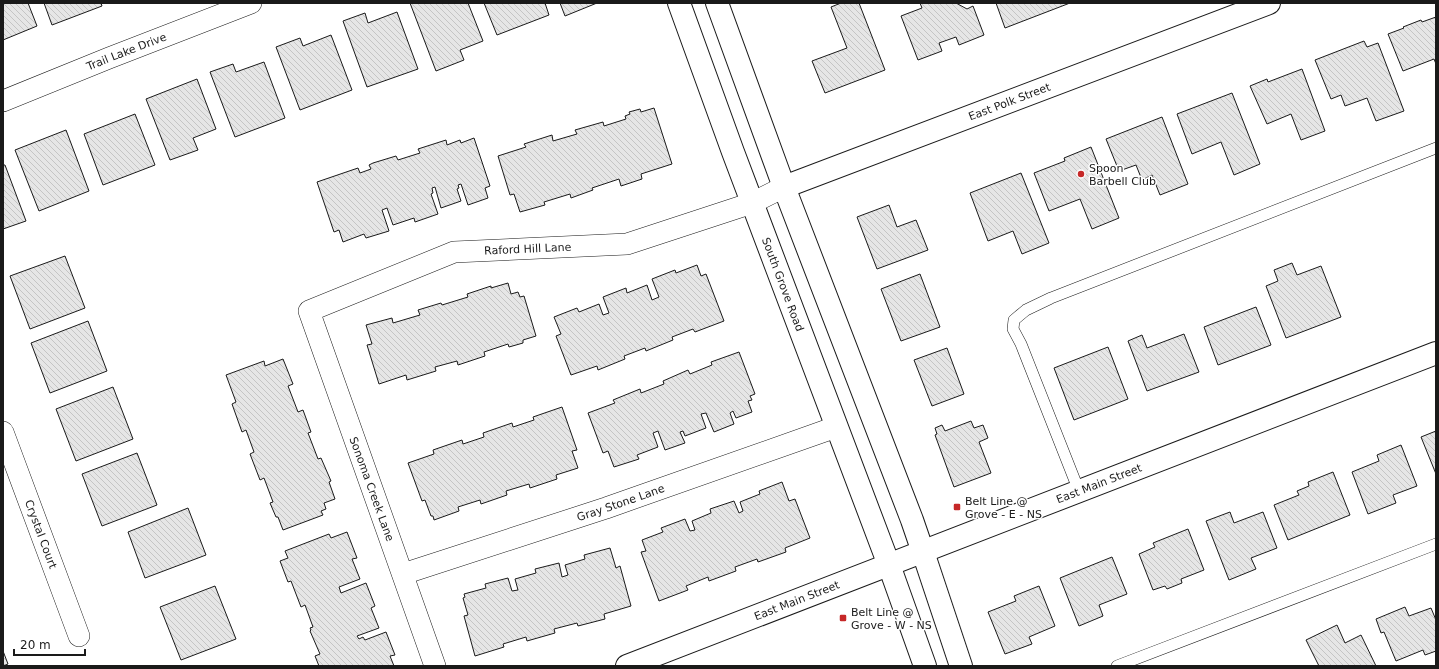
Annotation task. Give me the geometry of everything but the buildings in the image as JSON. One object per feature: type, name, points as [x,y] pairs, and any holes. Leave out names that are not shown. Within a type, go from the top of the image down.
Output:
[{"type":"main road","name":"South Grove Road","points":[[679,3],[752,203],[889,565],[925,666]]},
{"type":"main road","points":[[718,3],[784,187],[912,520],[961,666]]},
{"type":"main road","name":"East Polk Street","points":[[784,187],[1269,3]]},
{"type":"main road","name":"East Main Street","points":[[626,666],[1436,353]]},
{"type":"street","name":"Trail Lake Drive","points":[[3,101],[251,3]]},
{"type":"street","name":"East Polk Street","points":[[752,203],[784,187]]},
{"type":"street","name":"Raford Hill Lane","points":[[309,312],[454,252],[627,244],[752,203]]},
{"type":"street","name":"Sonoma Creek Lane","points":[[309,312],[435,666]]},
{"type":"street","name":"Gray Stone Lane","points":[[403,574],[606,508],[836,427]]},
{"type":"street","name":"Crystal Court","points":[[3,432],[79,636]]},
{"type":"lane","points":[[1079,491],[1021,344],[1013,328],[1014,320],[1026,310],[1051,298],[1436,148]]},
{"type":"lane","points":[[1116,666],[1436,544]]},
{"type":"place","name":"Spoon Barbell Club","points":[[1081,174]]},
{"type":"place","name":"Belt Line @ Grove - E - NS","points":[[957,507]]},
{"type":"place","name":"Belt Line @ Grove - W - NS","points":[[843,618]]}]
